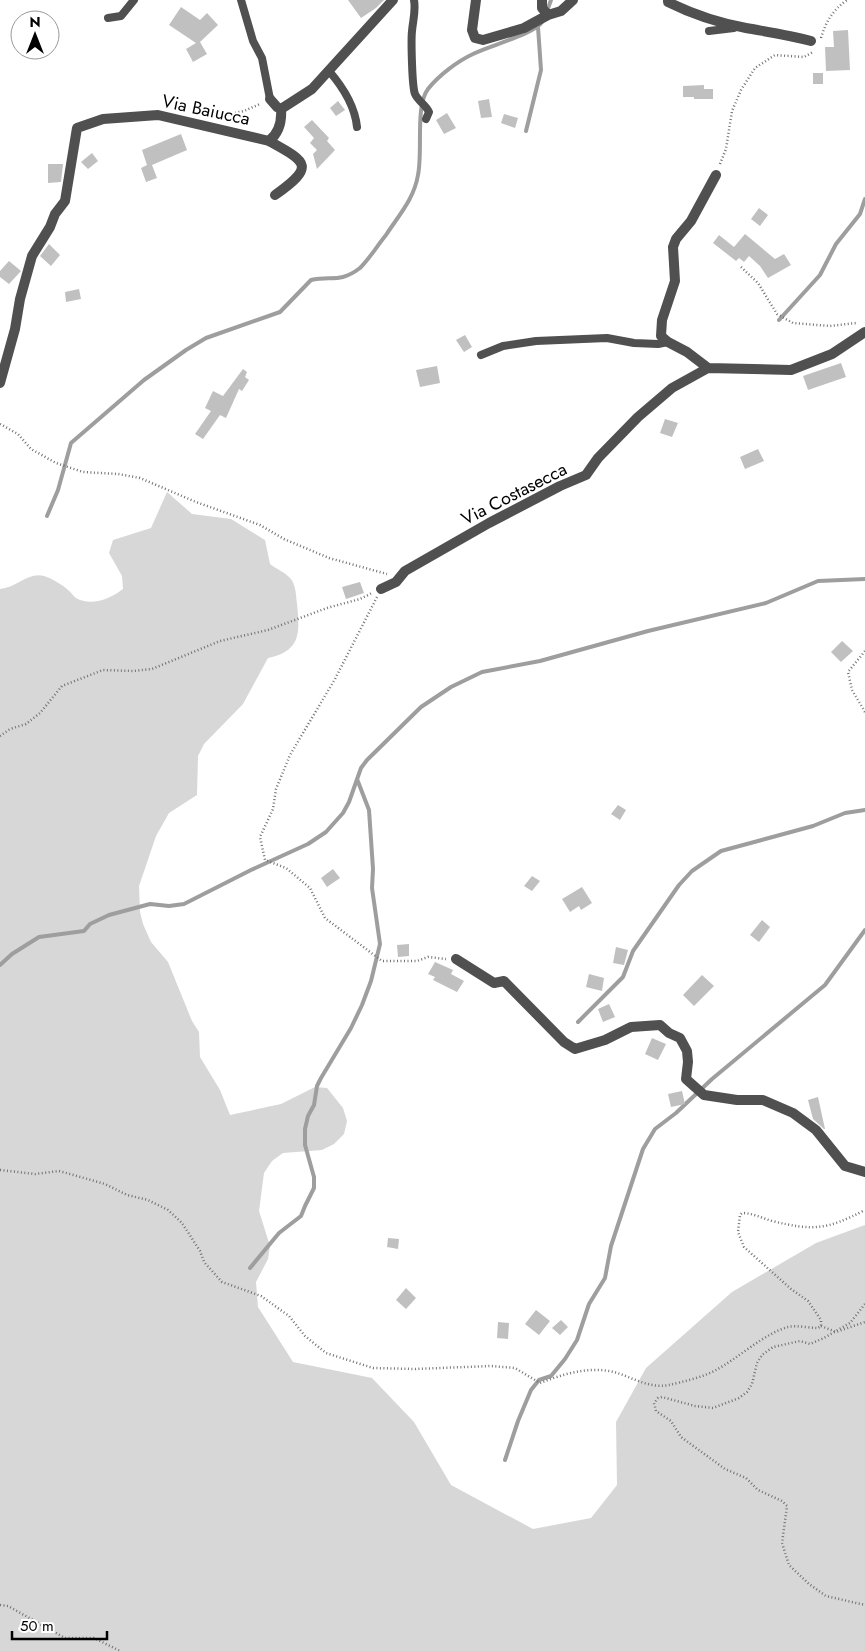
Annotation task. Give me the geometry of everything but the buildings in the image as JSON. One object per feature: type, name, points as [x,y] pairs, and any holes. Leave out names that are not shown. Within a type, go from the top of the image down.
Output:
[{"type":"street","points":[[281,109],[312,89],[393,0]]},
{"type":"street","points":[[476,0],[472,30],[475,38],[483,40],[524,28],[548,15],[561,11],[573,0]]},
{"type":"street","points":[[542,0],[542,8],[548,15]]},
{"type":"street","points":[[668,0],[668,2],[690,12],[744,28],[786,35],[815,43]]},
{"type":"street","name":"Via Baiucca","points":[[269,140],[278,131],[282,119],[281,109],[270,99]]},
{"type":"street","name":"Via Baiucca","points":[[0,383],[15,330],[20,299],[32,256],[55,214],[65,201],[77,128],[103,119],[158,115],[269,140],[295,155],[300,160],[302,166],[299,176],[275,195]]},
{"type":"street","points":[[716,175],[691,222],[672,247],[675,281],[665,308],[661,336],[708,368],[792,370],[832,354],[865,332]]},
{"type":"street","name":"Via Costasecca","points":[[381,589],[396,582],[405,572],[490,523],[560,486],[586,475],[598,458],[638,417],[672,388],[708,368]]},
{"type":"street","points":[[456,959],[494,983],[504,981],[564,1042],[576,1049],[605,1040],[631,1027],[660,1025],[669,1033],[680,1038],[687,1051],[686,1079],[704,1095],[737,1100],[763,1100],[793,1113],[816,1130],[845,1166],[865,1172]]},
{"type":"lane","points":[[108,18],[121,16],[134,0]]},
{"type":"lane","points":[[241,0],[253,41],[262,58],[270,99]]},
{"type":"lane","points":[[414,0],[412,33],[413,86],[415,95],[427,106],[429,112],[426,118]]},
{"type":"lane","points":[[709,31],[744,28]]},
{"type":"lane","points":[[329,71],[356,116],[357,127]]},
{"type":"lane","points":[[481,355],[503,346],[536,341],[607,338],[634,343],[658,344],[668,342]]},
{"type":"path","points":[[815,43],[833,12],[847,0]]},
{"type":"path","points":[[716,175],[726,149],[732,111],[741,90],[755,68],[775,55],[804,57],[818,50]]},
{"type":"path","points":[[217,117],[244,111],[270,99]]},
{"type":"path","points":[[741,267],[758,282],[777,314],[792,323],[830,326],[857,323]]},
{"type":"path","points":[[0,424],[18,434],[31,449],[56,463],[83,472],[118,474],[140,478],[196,502],[260,525],[284,539],[329,558],[391,575],[396,582]]},
{"type":"path","points":[[0,736],[10,729],[26,724],[40,713],[62,686],[103,670],[133,671],[152,669],[220,641],[268,630],[327,608],[360,599],[381,589]]},
{"type":"path","points":[[381,589],[335,680],[290,755],[276,789],[272,809],[260,837],[265,860],[286,868],[310,888],[324,918],[382,961],[417,961],[428,956],[456,959]]},
{"type":"path","points":[[865,651],[848,672],[852,690],[865,712]]},
{"type":"path","points":[[0,1170],[70,1174],[105,1184],[127,1195],[148,1200],[168,1210],[182,1223],[200,1251],[204,1262],[222,1282],[262,1296],[289,1316],[305,1336],[326,1353],[373,1368],[415,1369],[490,1366],[515,1368],[540,1383],[570,1374],[600,1369],[615,1372],[646,1384],[660,1386],[714,1371],[762,1340],[788,1327],[818,1328],[821,1326],[836,1332]]},
{"type":"path","points":[[821,1326],[821,1320],[808,1301],[744,1247],[738,1232],[740,1215],[742,1213],[749,1213],[774,1221],[810,1228],[823,1228],[849,1219],[865,1210]]},
{"type":"path","points":[[836,1332],[850,1322],[865,1304]]},
{"type":"path","points":[[865,1322],[810,1344],[800,1341],[773,1347],[762,1355],[757,1363],[752,1384],[747,1392],[731,1402],[713,1408],[695,1406],[662,1397],[658,1398],[654,1403],[656,1411],[671,1421],[681,1437],[725,1469],[746,1478],[758,1490],[782,1501],[787,1506],[782,1543],[789,1565],[809,1584],[826,1596],[865,1605]]},
{"type":"path","points":[[0,1605],[8,1606],[65,1638],[94,1638],[120,1651]]},
{"type":"shaded area","points":[[167,492],[192,514],[231,519],[265,540],[270,564],[286,574],[295,587],[298,624],[296,639],[287,651],[268,658],[243,704],[204,744],[198,756],[197,795],[169,813],[156,836],[139,886],[140,912],[143,924],[151,942],[168,962],[192,1021],[199,1032],[200,1057],[220,1090],[230,1115],[281,1104],[315,1087],[327,1088],[343,1108],[347,1121],[344,1134],[334,1144],[322,1150],[283,1153],[272,1161],[264,1173],[259,1211],[270,1246],[268,1259],[256,1282],[258,1307],[293,1362],[372,1378],[414,1422],[451,1485],[533,1529],[591,1518],[617,1485],[616,1422],[646,1368],[732,1292],[816,1243],[865,1225],[865,1651],[0,1651],[0,589],[38,575],[57,582],[82,601],[101,600],[113,595],[123,589],[122,576],[109,553],[113,540],[151,528]]},
{"type":"waterway","points":[[547,11],[551,0]]},
{"type":"waterway","points":[[47,516],[58,490],[71,443],[144,380],[206,338],[280,312],[311,280],[341,278],[360,268],[386,235],[413,192],[419,165],[420,117],[424,97],[428,89],[461,60],[530,31],[542,22]]},
{"type":"waterway","points":[[526,131],[541,70],[538,27]]},
{"type":"waterway","points":[[779,320],[820,275],[836,244],[860,214],[865,199]]},
{"type":"waterway","points":[[0,965],[12,954],[39,937],[84,931],[90,924],[109,915],[150,904],[169,906],[184,904],[308,844],[326,832],[343,813],[361,768],[367,760],[421,707],[451,687],[482,672],[540,661],[648,631],[766,603],[818,581],[865,579]]},
{"type":"waterway","points":[[250,1268],[279,1233],[301,1216],[314,1188],[314,1177],[305,1145],[305,1129],[308,1116],[314,1105],[317,1086],[351,1028],[362,1005],[371,981],[380,944],[372,888],[373,869],[369,810],[357,779]]},
{"type":"waterway","points":[[578,1022],[623,977],[633,951],[679,885],[692,871],[721,851],[813,826],[845,813],[865,810]]},
{"type":"waterway","points":[[505,1460],[531,1390],[539,1380],[551,1376],[577,1340],[589,1304],[605,1278],[611,1246],[643,1149],[655,1129],[825,985],[865,930]]}]
